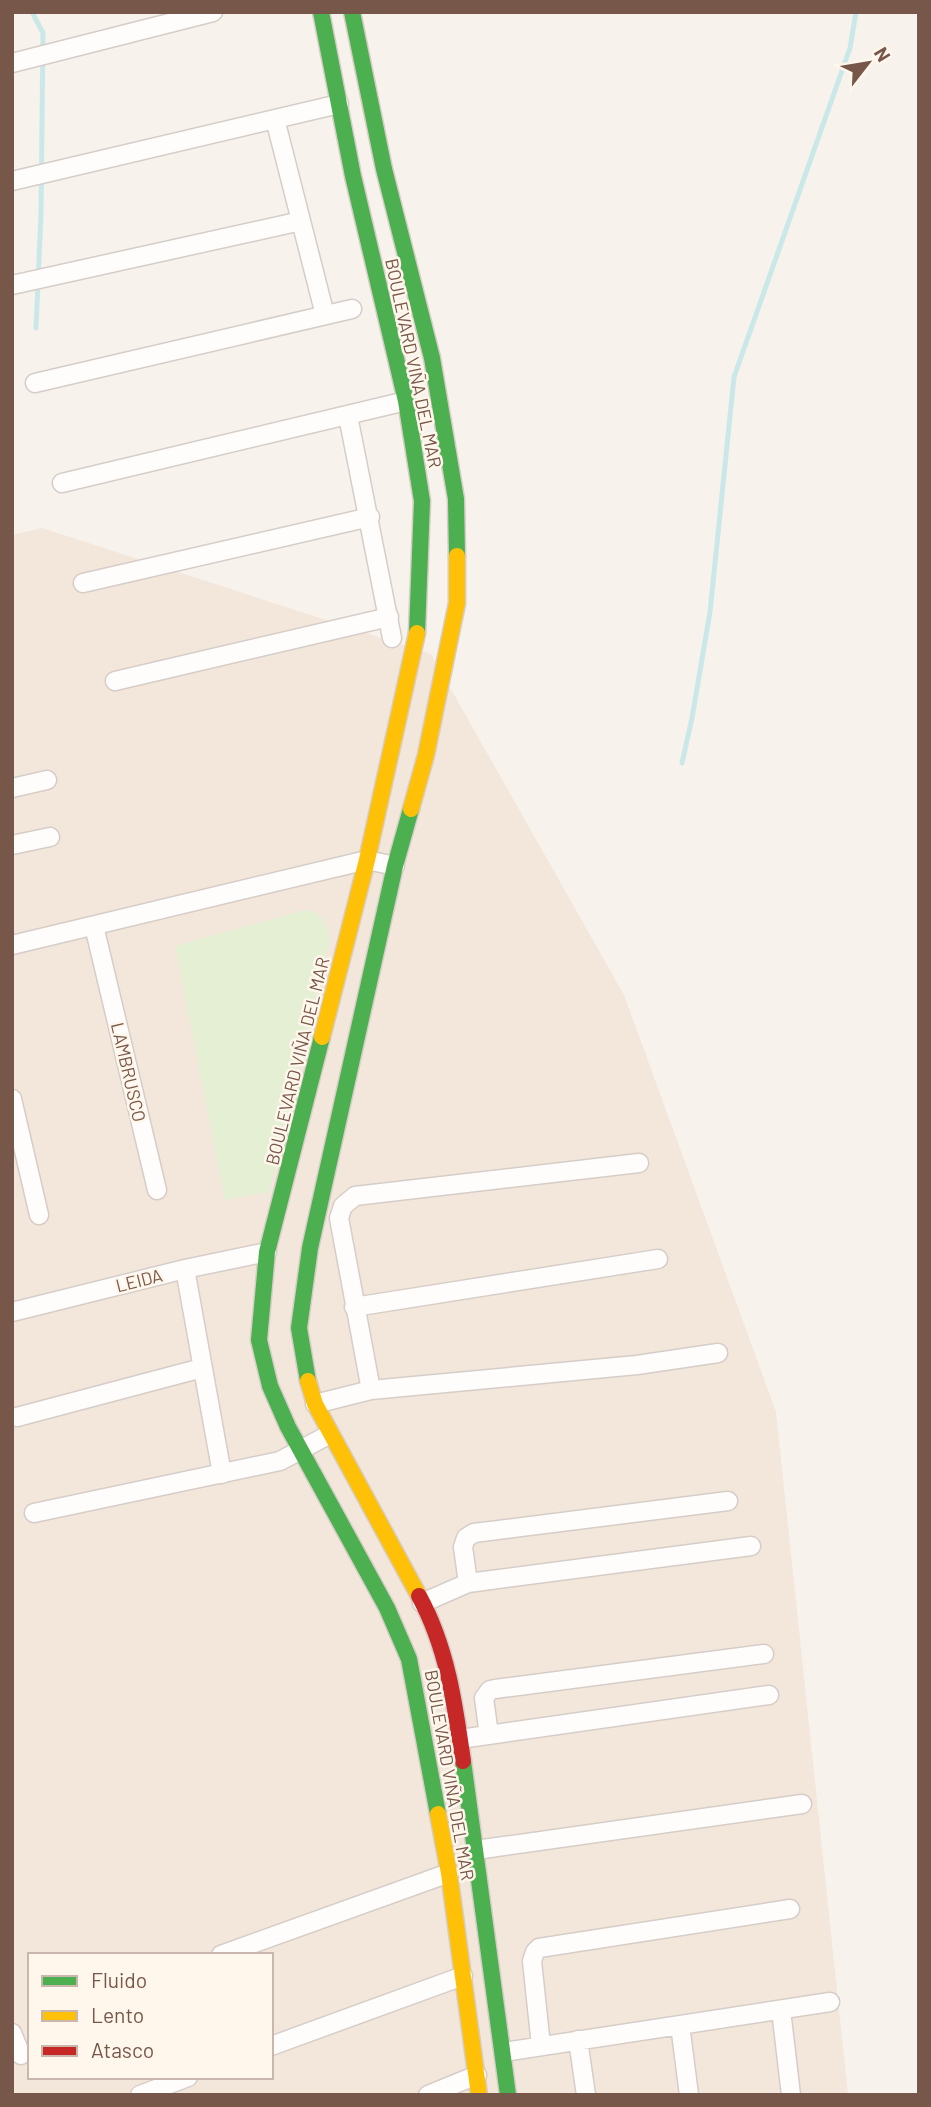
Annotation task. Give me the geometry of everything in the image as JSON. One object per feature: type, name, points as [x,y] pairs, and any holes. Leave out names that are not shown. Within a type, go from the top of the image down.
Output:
[{"type":"street","points":[[12,63],[213,12]]},
{"type":"street","name":"BOULEVARD VIÑA DEL MAR","points":[[321,12],[353,176],[406,401],[422,501],[418,627],[367,860],[267,1252],[259,1340],[270,1386],[300,1451],[387,1608],[409,1659],[449,1873],[463,1976],[469,2078],[480,2095]]},
{"type":"street","name":"BOULEVARD VIÑA DEL MAR","points":[[352,12],[384,169],[432,359],[456,499],[457,603],[425,755],[395,866],[310,1248],[299,1328],[315,1404],[432,1620],[443,1651],[453,1690],[509,2095]]},
{"type":"street","points":[[12,181],[339,104]]},
{"type":"street","points":[[275,119],[325,315]]},
{"type":"street","points":[[353,176],[384,169]]},
{"type":"street","points":[[12,285],[301,221]]},
{"type":"street","points":[[36,383],[352,309]]},
{"type":"street","points":[[62,483],[406,401]]},
{"type":"street","points":[[348,415],[392,638]]},
{"type":"street","points":[[83,583],[370,517]]},
{"type":"street","points":[[115,681],[389,617]]},
{"type":"street","points":[[12,788],[47,780]]},
{"type":"street","points":[[12,845],[50,837]]},
{"type":"street","points":[[12,945],[367,860],[395,866]]},
{"type":"street","name":"LAMBRUSCO","points":[[94,926],[157,1190]]},
{"type":"street","points":[[12,1099],[39,1215]]},
{"type":"street","points":[[371,1390],[339,1218],[343,1206],[355,1196],[639,1163]]},
{"type":"street","name":"LEIDA","points":[[12,1312],[185,1269],[267,1252]]},
{"type":"street","points":[[354,1307],[658,1259]]},
{"type":"street","points":[[185,1269],[222,1474]]},
{"type":"street","points":[[315,1404],[371,1390],[637,1365],[718,1353]]},
{"type":"street","points":[[18,1417],[202,1368]]},
{"type":"street","points":[[34,1513],[280,1461],[330,1434]]},
{"type":"street","points":[[468,1583],[463,1548],[466,1538],[474,1533],[728,1501]]},
{"type":"street","points":[[422,1603],[468,1583],[751,1546]]},
{"type":"street","points":[[489,1735],[484,1699],[490,1690],[764,1654]]},
{"type":"street","points":[[460,1739],[769,1695]]},
{"type":"street","points":[[476,1850],[802,1804]]},
{"type":"street","points":[[227,1953],[449,1873]]},
{"type":"street","points":[[541,2046],[532,1961],[538,1948],[790,1909]]},
{"type":"street","points":[[273,2045],[463,1976]]},
{"type":"street","points":[[504,2052],[830,2002]]},
{"type":"street","points":[[781,2010],[790,2095]]},
{"type":"street","points":[[680,2025],[689,2095]]},
{"type":"street","points":[[12,2032],[21,2055]]},
{"type":"street","points":[[578,2040],[586,2095]]},
{"type":"street","points":[[428,2095],[469,2078]]},
{"type":"street","points":[[140,2095],[183,2079]]},
{"type":"shaded area","points":[[42,528],[431,654],[624,995],[776,1412],[848,2095],[12,2095],[12,535]]},
{"type":"green space","points":[[305,910],[323,919],[330,939],[269,1192],[225,1200],[175,946]]},
{"type":"waterway","points":[[32,12],[43,33],[41,214],[36,328]]},
{"type":"waterway","points":[[682,763],[710,612],[734,377],[850,48],[856,12]]},
{"type":"traffic: fast","points":[[321,12],[353,176],[406,401],[422,501],[417,633]]},
{"type":"traffic: fast","points":[[352,12],[384,169],[432,358],[456,499],[457,556]]},
{"type":"traffic: fast","points":[[308,1381],[299,1328],[310,1248],[395,866],[411,809]]},
{"type":"traffic: fast","points":[[322,1037],[267,1252],[259,1340],[270,1386],[288,1427],[387,1608],[409,1659],[438,1814]]},
{"type":"traffic: fast","points":[[463,1761],[508,2095]]},
{"type":"traffic: slow","points":[[411,809],[426,755],[457,603],[457,556]]},
{"type":"traffic: slow","points":[[322,1037],[367,860],[417,633]]},
{"type":"traffic: slow","points":[[308,1381],[315,1404],[419,1596]]},
{"type":"traffic: slow","points":[[438,1814],[449,1873],[479,2095]]},
{"type":"traffic: jam","points":[[419,1596],[429,1615],[443,1656],[453,1697],[463,1761]]}]
